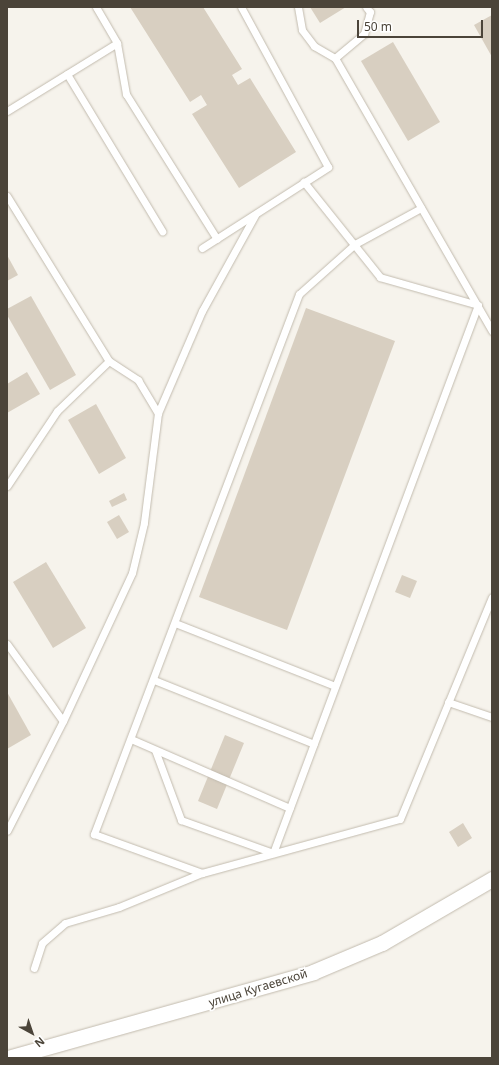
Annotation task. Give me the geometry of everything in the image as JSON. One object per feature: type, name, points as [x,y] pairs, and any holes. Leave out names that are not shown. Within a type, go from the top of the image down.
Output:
[{"type":"street","name":"улица Кугаевской","points":[[8,1058],[313,972],[382,943],[492,879]]},
{"type":"lane","points":[[96,7],[117,43],[126,94],[217,239]]},
{"type":"lane","points":[[202,248],[328,167],[241,7]]},
{"type":"lane","points":[[298,7],[302,30],[314,46],[335,58],[492,331]]},
{"type":"lane","points":[[335,58],[364,34],[370,12],[366,7]]},
{"type":"lane","points":[[7,111],[117,43]]},
{"type":"lane","points":[[68,74],[162,231]]},
{"type":"lane","points":[[304,182],[380,277],[478,305]]},
{"type":"lane","points":[[7,196],[109,361],[138,380],[158,413]]},
{"type":"lane","points":[[202,873],[94,834],[154,680],[299,294],[355,244],[422,208]]},
{"type":"lane","points":[[7,831],[63,721],[132,573],[144,523],[158,413],[202,311],[256,213]]},
{"type":"lane","points":[[273,853],[478,305]]},
{"type":"lane","points":[[7,486],[57,411],[109,361]]},
{"type":"lane","points":[[34,968],[42,943],[65,923],[119,907],[202,873],[400,819],[492,597]]},
{"type":"lane","points":[[175,623],[335,686]]},
{"type":"lane","points":[[7,644],[63,721]]},
{"type":"lane","points":[[154,680],[314,744]]},
{"type":"lane","points":[[448,702],[492,717]]},
{"type":"lane","points":[[131,739],[290,808]]},
{"type":"lane","points":[[155,750],[181,820],[273,853]]},
{"type":"building","points":[[130,7],[203,7],[242,69],[232,75],[238,85],[250,78],[296,152],[239,188],[192,114],[207,105],[201,95],[190,102]]},
{"type":"building","points":[[310,7],[346,7],[320,23]]},
{"type":"building","points":[[492,15],[492,57],[474,25]]},
{"type":"building","points":[[393,42],[440,122],[408,141],[361,61]]},
{"type":"building","points":[[7,255],[18,275],[7,281]]},
{"type":"building","points":[[31,296],[76,375],[50,390],[7,315],[7,309]]},
{"type":"building","points":[[306,308],[395,341],[287,630],[199,597]]},
{"type":"building","points":[[27,372],[40,394],[7,413],[7,384]]},
{"type":"building","points":[[96,404],[126,458],[99,474],[68,420]]},
{"type":"building","points":[[124,493],[127,500],[112,507],[109,501]]},
{"type":"building","points":[[119,515],[129,532],[117,539],[107,522]]},
{"type":"building","points":[[46,562],[86,628],[53,648],[13,582]]},
{"type":"building","points":[[402,575],[417,581],[410,598],[395,592]]},
{"type":"building","points":[[7,692],[31,735],[7,749]]},
{"type":"building","points":[[225,735],[244,743],[217,809],[198,801]]},
{"type":"building","points":[[463,823],[472,838],[458,847],[449,832]]}]
